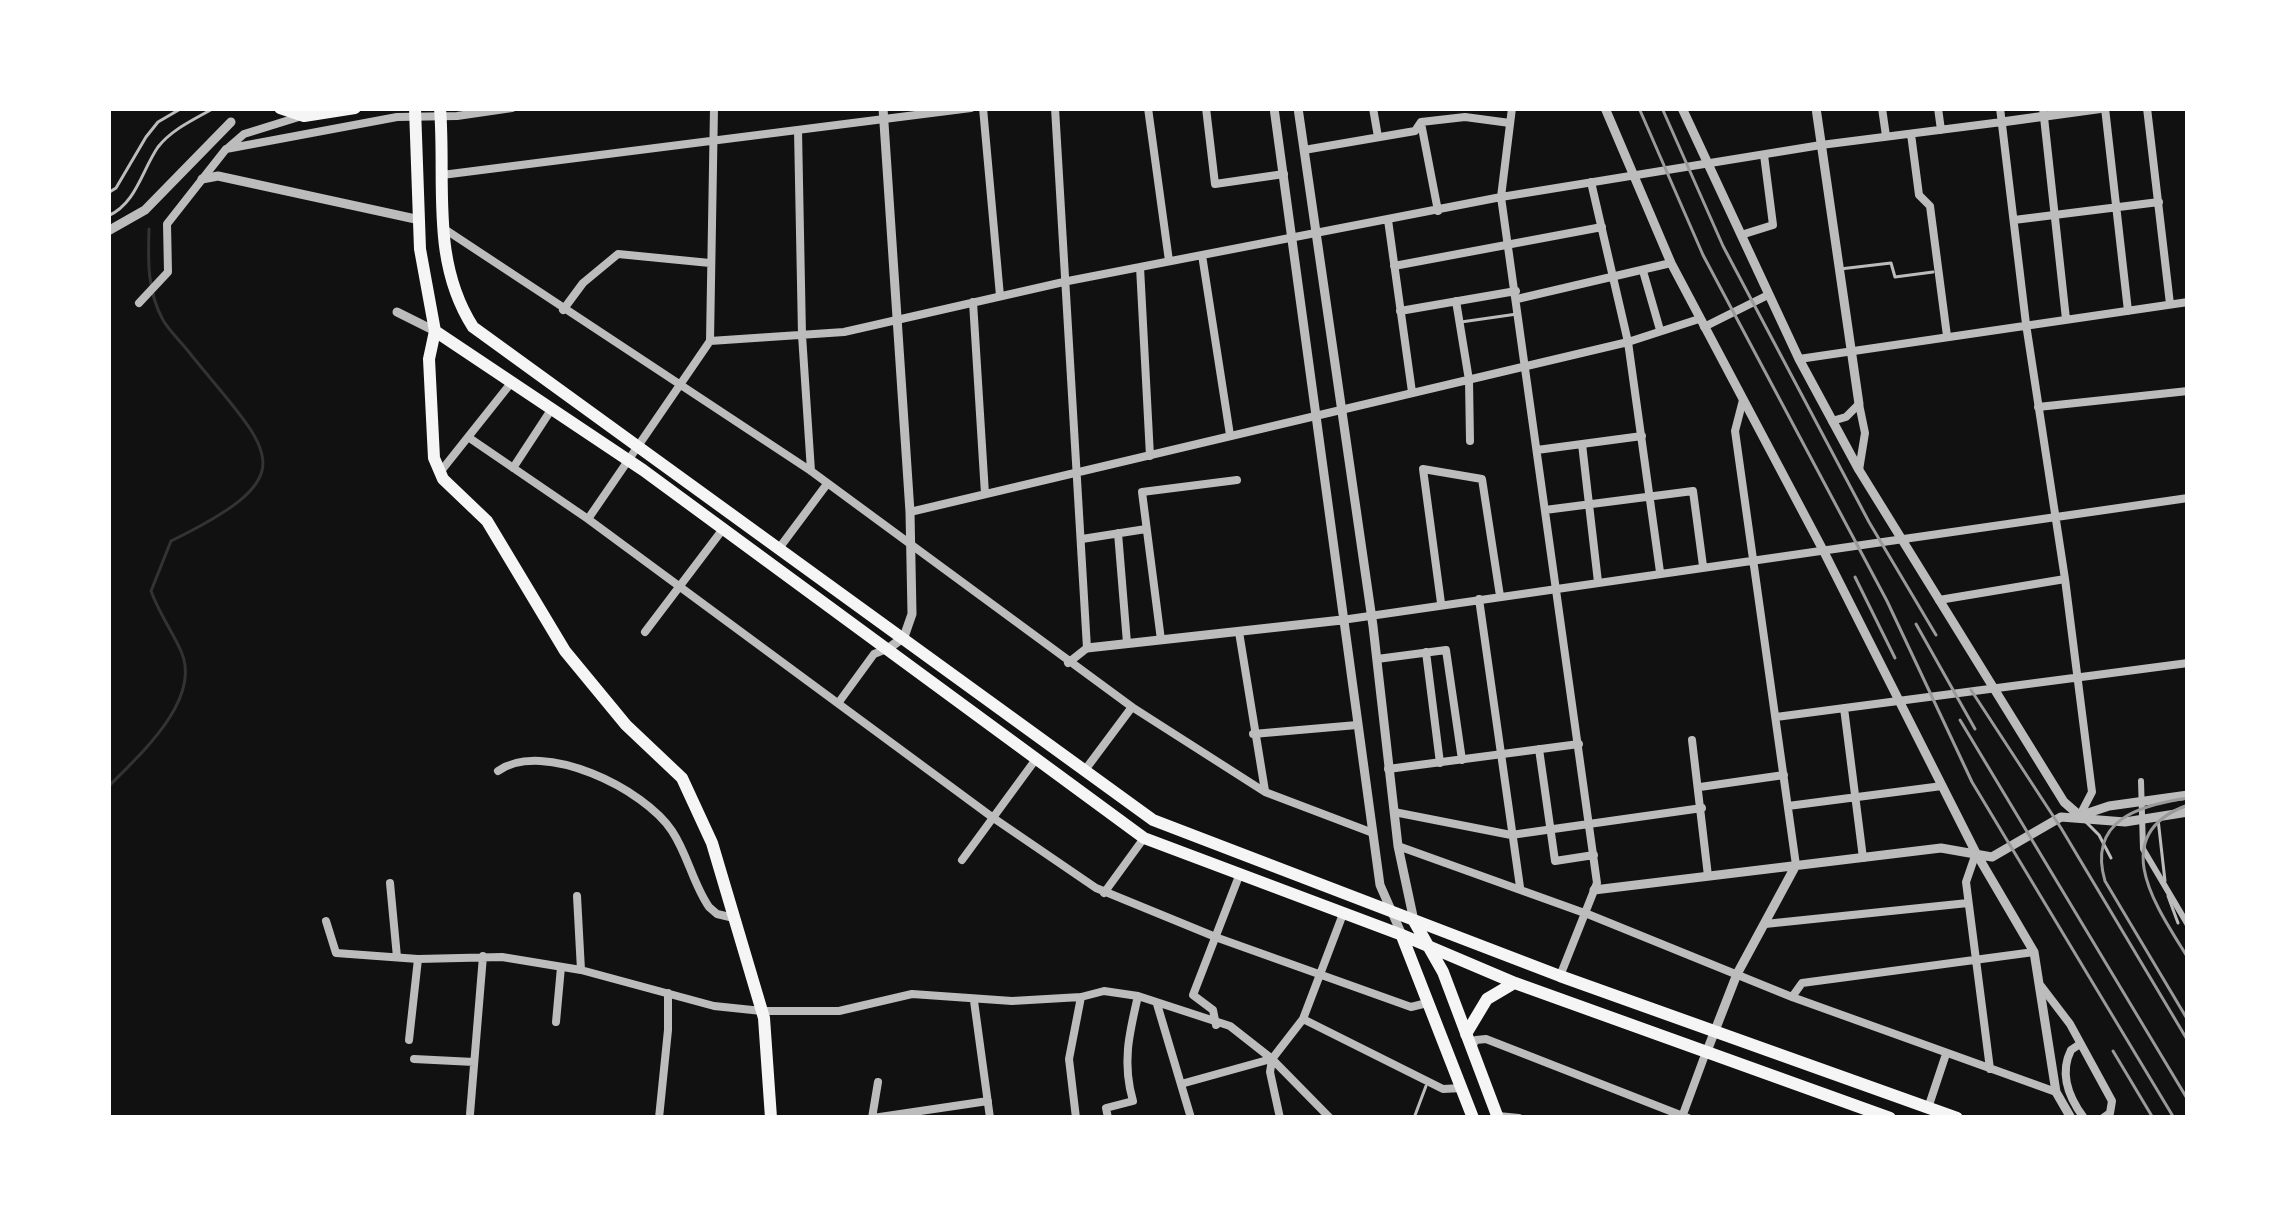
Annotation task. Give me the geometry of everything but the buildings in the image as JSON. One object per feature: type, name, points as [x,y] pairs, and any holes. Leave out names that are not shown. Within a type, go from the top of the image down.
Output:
[{"type":"main road","points":[[280,109],[304,116],[355,108]]},
{"type":"main road","points":[[415,112],[420,249],[435,331],[429,359],[430,424],[440,473],[487,521],[565,651],[626,724],[682,778],[712,843],[761,1012],[771,1118]]},
{"type":"main road","points":[[441,112],[443,255],[452,286],[473,327],[1153,820],[1560,976],[1957,1118]]},
{"type":"main road","points":[[435,331],[473,327]]},
{"type":"main road","points":[[435,331],[629,461],[1144,838],[1515,983],[1890,1118]]},
{"type":"main road","points":[[1414,921],[1433,951],[1497,1117]]},
{"type":"main road","points":[[1402,935],[1473,1118]]},
{"type":"main road","points":[[1468,1041],[1487,999],[1515,983]]},
{"type":"street","points":[[226,149],[415,112],[512,108]]},
{"type":"street","points":[[588,519],[710,341],[713,108]]},
{"type":"street","points":[[442,175],[712,142],[883,114],[970,108]]},
{"type":"street","points":[[983,108],[1000,296]]},
{"type":"street","points":[[1055,108],[1087,648]]},
{"type":"street","points":[[1148,108],[1169,262]]},
{"type":"street","points":[[1206,108],[1216,184],[1283,174]]},
{"type":"street","points":[[1274,108],[1380,885],[1402,935]]},
{"type":"street","points":[[1298,108],[1377,658],[1398,846],[1414,921]]},
{"type":"street","points":[[1373,108],[1378,137]]},
{"type":"street","points":[[1512,108],[1501,197],[1594,855],[1594,890],[1560,976]]},
{"type":"street","points":[[1605,108],[1671,263],[1976,853],[2034,952],[2056,1092],[2071,1118]]},
{"type":"street","points":[[1682,108],[1799,359],[1859,470],[2064,802],[2080,816]]},
{"type":"street","points":[[1816,108],[1865,433],[1859,470]]},
{"type":"street","points":[[1882,108],[1886,137]]},
{"type":"street","points":[[1938,108],[1941,130]]},
{"type":"street","points":[[2000,108],[2092,792],[2080,816]]},
{"type":"street","points":[[710,341],[844,332],[1067,281],[1501,197],[2044,112],[2104,108],[2128,311]]},
{"type":"street","points":[[2147,108],[2170,304]]},
{"type":"street","points":[[2044,112],[2066,319]]},
{"type":"street","points":[[839,702],[874,654],[904,638],[912,614],[910,512],[883,114]]},
{"type":"street","points":[[139,303],[168,272],[167,224],[226,149],[244,134],[304,116]]},
{"type":"street","points":[[1304,150],[1414,131],[1421,122],[1466,117],[1510,123]]},
{"type":"street","points":[[108,231],[146,210],[231,122]]},
{"type":"street","points":[[1421,122],[1438,211]]},
{"type":"street","points":[[798,130],[802,335],[811,471]]},
{"type":"street","points":[[1911,134],[1919,194],[1930,206],[1947,336]]},
{"type":"street","points":[[1740,235],[1773,226],[1764,154]]},
{"type":"street","points":[[202,179],[218,176],[420,220]]},
{"type":"street","points":[[1591,182],[1628,342],[1660,572]]},
{"type":"street","points":[[2014,220],[2159,202]]},
{"type":"street","points":[[1388,220],[1412,392]]},
{"type":"street","points":[[443,227],[811,471],[1132,707],[1265,792],[1374,833]]},
{"type":"street","points":[[1394,266],[1602,227]]},
{"type":"street","points":[[563,310],[583,284],[618,254],[710,263]]},
{"type":"street","points":[[1202,255],[1230,435]]},
{"type":"street","points":[[1400,311],[1517,295],[1671,263]]},
{"type":"street","points":[[1140,267],[1150,456]]},
{"type":"street","points":[[1643,271],[1660,330]]},
{"type":"street","points":[[910,512],[1628,342],[1660,330],[1702,323],[1768,295]]},
{"type":"street","points":[[973,302],[986,494]]},
{"type":"street","points":[[1456,302],[1469,380],[1470,441]]},
{"type":"street","points":[[1799,359],[2188,302]]},
{"type":"street","points":[[398,312],[435,331]]},
{"type":"street","points":[[440,473],[511,382]]},
{"type":"street","points":[[2038,407],[2188,391]]},
{"type":"street","points":[[1468,1041],[1486,1040],[1684,1117],[1737,974],[1796,865],[1735,431],[1743,400]]},
{"type":"street","points":[[1832,421],[1846,417],[1859,404]]},
{"type":"street","points":[[513,468],[551,410]]},
{"type":"street","points":[[1537,450],[1642,436]]},
{"type":"street","points":[[468,437],[588,519],[992,817],[1104,892],[1411,1007],[1431,1003]]},
{"type":"street","points":[[1582,444],[1598,582]]},
{"type":"street","points":[[1441,603],[1423,469],[1482,479],[1500,596]]},
{"type":"street","points":[[1161,640],[1142,492],[1238,480]]},
{"type":"street","points":[[780,548],[827,484]]},
{"type":"street","points":[[1545,510],[1693,491],[1703,566]]},
{"type":"street","points":[[1068,663],[1087,648],[1342,620],[2188,498]]},
{"type":"street","points":[[645,632],[723,529]]},
{"type":"street","points":[[1082,538],[1147,530]]},
{"type":"street","points":[[1118,533],[1127,643]]},
{"type":"street","points":[[1939,600],[2065,579]]},
{"type":"street","points":[[1479,598],[1520,888]]},
{"type":"street","points":[[1239,632],[1265,792]]},
{"type":"street","points":[[1377,658],[1446,650],[1462,760]]},
{"type":"street","points":[[1426,652],[1440,764]]},
{"type":"street","points":[[1776,717],[2188,663]]},
{"type":"street","points":[[1085,770],[1132,707]]},
{"type":"street","points":[[1844,708],[1863,858]]},
{"type":"street","points":[[1253,734],[1357,725]]},
{"type":"street","points":[[1692,740],[1708,878]]},
{"type":"street","points":[[1388,769],[1579,744]]},
{"type":"street","points":[[1539,749],[1555,861],[1594,855]]},
{"type":"street","points":[[962,860],[1036,758]]},
{"type":"street","points":[[498,771],[512,762],[539,760],[584,771],[624,788],[650,805],[671,829],[709,908],[736,918]]},
{"type":"street","points":[[1700,788],[1784,775]]},
{"type":"street","points":[[2141,781],[2143,849],[2188,925]]},
{"type":"street","points":[[1788,806],[1942,786]]},
{"type":"street","points":[[2080,816],[2109,806],[2188,795]]},
{"type":"street","points":[[1394,812],[1510,835],[1702,808]]},
{"type":"street","points":[[1594,890],[1941,848],[1992,857],[2061,817],[2125,822],[2188,812]]},
{"type":"street","points":[[1104,892],[1144,838]]},
{"type":"street","points":[[1398,846],[2056,1092]]},
{"type":"street","points":[[1976,853],[1966,881],[1990,1069]]},
{"type":"street","points":[[1216,1025],[1214,1010],[1193,995],[1240,876]]},
{"type":"street","points":[[390,883],[397,957]]},
{"type":"street","points":[[578,896],[580,970]]},
{"type":"street","points":[[1765,924],[1968,903]]},
{"type":"street","points":[[1278,1118],[1272,1058],[1303,1019],[1343,914]]},
{"type":"street","points":[[326,921],[336,953],[483,956],[580,970],[714,1006],[761,1012],[839,1011],[912,994],[974,1001],[1081,997],[1104,991],[1138,996],[1230,1026],[1272,1058],[1330,1118]]},
{"type":"street","points":[[1792,997],[1802,983],[2034,952]]},
{"type":"street","points":[[470,1114],[483,956]]},
{"type":"street","points":[[410,1040],[418,958]]},
{"type":"street","points":[[556,1022],[561,967]]},
{"type":"street","points":[[2040,984],[2112,1101],[2110,1114],[2102,1118]]},
{"type":"street","points":[[659,1118],[668,993]]},
{"type":"street","points":[[1108,1118],[1106,1108],[1133,1101],[1126,1079],[1126,1048],[1138,996]]},
{"type":"street","points":[[1076,1118],[1069,1059],[1081,997]]},
{"type":"street","points":[[974,1001],[990,1118]]},
{"type":"street","points":[[1156,1003],[1191,1118]]},
{"type":"street","points":[[2047,1031],[2062,1016]]},
{"type":"street","points":[[1303,1019],[1443,1089],[1462,1088]]},
{"type":"street","points":[[2080,1044],[2071,1050],[2065,1072],[2070,1096],[2084,1118]]},
{"type":"street","points":[[1928,1108],[1946,1054]]},
{"type":"street","points":[[1181,1084],[1272,1058]]},
{"type":"street","points":[[414,1059],[474,1062]]},
{"type":"street","points":[[878,1082],[872,1118],[988,1101]]},
{"type":"street","points":[[1497,1117],[1520,1118]]},
{"type":"lane","points":[[108,194],[158,122],[182,108]]},
{"type":"lane","points":[[108,216],[131,197],[156,149],[214,108]]},
{"type":"lane","points":[[1838,270],[1891,263],[1894,277],[1939,272]]},
{"type":"lane","points":[[1459,322],[1519,314]]},
{"type":"lane","points":[[2080,816],[2111,858]]},
{"type":"lane","points":[[2158,817],[2166,893],[2177,923]]},
{"type":"lane","points":[[1414,1118],[1427,1082]]},
{"type":"waterway","points":[[108,787],[164,726],[183,689],[181,651],[151,591],[171,541],[243,498],[259,479],[263,461],[257,440],[242,417],[163,320],[151,287],[149,229]]},
{"type":"tram line","points":[[2186,1017],[2105,881],[2101,860],[2111,829],[2122,819],[2153,805],[2188,798]]},
{"type":"tram line","points":[[2188,805],[2163,818],[2148,835],[2143,854],[2153,896],[2188,958]]},
{"type":"railway","points":[[1639,108],[1703,255],[1887,601],[1972,782],[2174,1118]]},
{"type":"railway","points":[[1662,108],[1723,246],[1869,522],[1936,635]]},
{"type":"railway","points":[[1855,577],[1895,658]]},
{"type":"railway","points":[[1916,624],[1975,729]]},
{"type":"railway","points":[[1971,690],[2061,828],[2188,1041]]},
{"type":"railway","points":[[1960,720],[2188,1100]]},
{"type":"railway","points":[[2113,1051],[2153,1118]]}]
